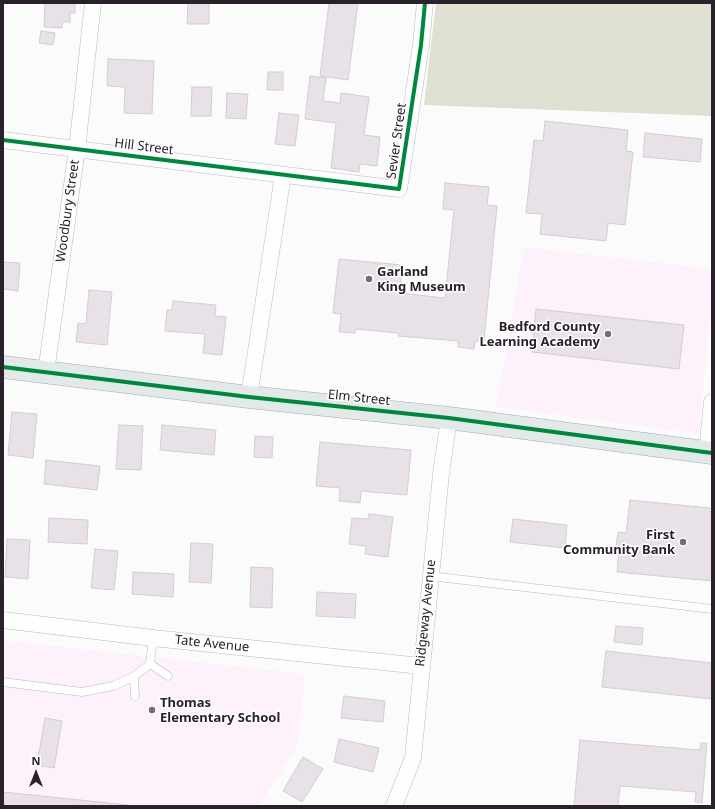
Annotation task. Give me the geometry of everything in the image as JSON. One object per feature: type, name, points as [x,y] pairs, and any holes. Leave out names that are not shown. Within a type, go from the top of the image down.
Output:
[{"type":"main road","name":"Elm Street","points":[[3,367],[449,418],[710,453]]},
{"type":"street","name":"Woodbury Street","points":[[46,372],[77,149],[93,3]]},
{"type":"street","name":"Sevier Street","points":[[283,175],[400,189],[421,45],[425,3]]},
{"type":"street","name":"Hill Street","points":[[3,140],[283,175]]},
{"type":"street","points":[[249,396],[283,175]]},
{"type":"street","points":[[710,453],[712,402]]},
{"type":"street","name":"Ridgeway Avenue","points":[[394,806],[413,758],[440,474],[449,418]]},
{"type":"street","name":"Tate Avenue","points":[[3,620],[152,638],[421,666]]},
{"type":"lane","points":[[430,576],[712,609]]},
{"type":"lane","points":[[3,682],[82,692],[113,686],[134,677],[150,664],[152,638]]},
{"type":"lane","points":[[150,664],[168,676]]},
{"type":"lane","points":[[134,677],[135,696]]},
{"type":"shaded area","points":[[436,3],[712,3],[712,116],[424,105]]},
{"type":"shaded area","name":"Bedford County Learning Academy","points":[[524,247],[712,269],[712,294],[699,434],[496,407]]},
{"type":"shaded area","name":"Thomas Elementary School","points":[[3,640],[305,674],[298,745],[259,806],[3,806]]},
{"type":"building","points":[[45,3],[75,3],[75,13],[70,13],[70,22],[62,22],[62,28],[44,27]]},
{"type":"building","points":[[188,3],[209,3],[209,24],[187,24]]},
{"type":"building","points":[[329,3],[358,3],[348,80],[320,76]]},
{"type":"building","points":[[41,31],[55,33],[53,45],[39,43]]},
{"type":"building","points":[[108,59],[154,61],[152,114],[124,113],[125,87],[107,86]]},
{"type":"building","points":[[268,72],[283,72],[283,90],[267,90]]},
{"type":"building","points":[[310,76],[326,78],[323,101],[340,103],[341,93],[369,97],[364,135],[380,137],[377,166],[360,164],[359,172],[331,168],[336,123],[305,119]]},
{"type":"building","points":[[192,87],[212,87],[211,116],[191,116]]},
{"type":"building","points":[[227,93],[248,94],[246,119],[226,118]]},
{"type":"building","points":[[279,113],[299,115],[295,146],[275,144]]},
{"type":"building","points":[[545,121],[628,130],[626,151],[633,152],[625,225],[608,223],[606,241],[540,234],[542,214],[526,213],[534,140],[543,141]]},
{"type":"building","points":[[645,133],[702,139],[700,162],[643,157]]},
{"type":"building","name":"Garland King Museum","points":[[445,183],[489,187],[487,205],[497,206],[484,341],[475,341],[474,349],[458,347],[458,341],[398,336],[398,333],[356,329],[355,333],[339,332],[341,314],[333,313],[339,259],[402,265],[400,293],[445,298],[454,210],[443,209]]},
{"type":"building","points":[[3,262],[20,263],[18,291],[3,289]]},
{"type":"building","points":[[89,290],[112,292],[107,345],[76,342],[78,323],[86,324]]},
{"type":"building","points":[[173,301],[216,305],[215,316],[226,317],[222,355],[203,353],[205,334],[165,331],[167,310],[172,310]]},
{"type":"building","name":"Bedford County Learning Academy","points":[[536,309],[684,325],[679,369],[532,352]]},
{"type":"building","points":[[12,412],[37,414],[33,458],[8,455]]},
{"type":"building","points":[[119,425],[143,426],[141,470],[116,469]]},
{"type":"building","points":[[162,425],[216,430],[214,455],[160,450]]},
{"type":"building","points":[[255,436],[273,437],[272,458],[254,457]]},
{"type":"building","points":[[320,442],[411,450],[407,495],[361,491],[360,503],[339,501],[340,488],[316,486]]},
{"type":"building","points":[[46,460],[100,466],[97,490],[44,484]]},
{"type":"building","points":[[630,500],[710,508],[709,511],[712,512],[712,581],[617,572],[619,548],[616,547],[618,532],[626,533]]},
{"type":"building","points":[[369,514],[393,517],[388,557],[365,554],[366,546],[349,544],[352,518],[368,519]]},
{"type":"building","points":[[49,518],[88,520],[87,544],[48,542]]},
{"type":"building","points":[[513,519],[567,525],[565,548],[510,542]]},
{"type":"building","points":[[7,539],[30,540],[28,579],[5,577]]},
{"type":"building","points":[[191,543],[213,544],[211,583],[189,582]]},
{"type":"building","points":[[95,549],[118,551],[114,590],[91,588]]},
{"type":"building","points":[[251,567],[273,568],[272,608],[250,607]]},
{"type":"building","points":[[133,572],[174,574],[173,597],[132,594]]},
{"type":"building","points":[[317,592],[356,594],[355,618],[316,616]]},
{"type":"building","points":[[616,626],[643,628],[642,645],[614,642]]},
{"type":"building","points":[[606,651],[712,663],[712,699],[602,687]]},
{"type":"building","points":[[344,696],[385,701],[383,722],[341,718]]},
{"type":"building","points":[[45,718],[62,721],[54,768],[37,765]]},
{"type":"building","points":[[339,739],[379,748],[373,772],[334,762]]},
{"type":"building","points":[[580,740],[700,750],[701,743],[707,743],[702,803],[695,802],[696,792],[620,786],[618,806],[574,806]]},
{"type":"building","points":[[303,757],[323,769],[302,802],[283,791]]},
{"type":"building","points":[[3,792],[128,805],[128,806],[3,806]]},
{"type":"cycle path","points":[[3,140],[399,189],[421,45],[425,3]]},
{"type":"cycle path","points":[[3,367],[249,397],[449,418],[712,453]]},
{"type":"place","name":"Garland King Museum","points":[[369,279]]},
{"type":"place","name":"Bedford County Learning Academy","points":[[608,334]]},
{"type":"place","name":"First Community Bank","points":[[683,542]]},
{"type":"place","name":"Thomas Elementary School","points":[[152,710]]}]
